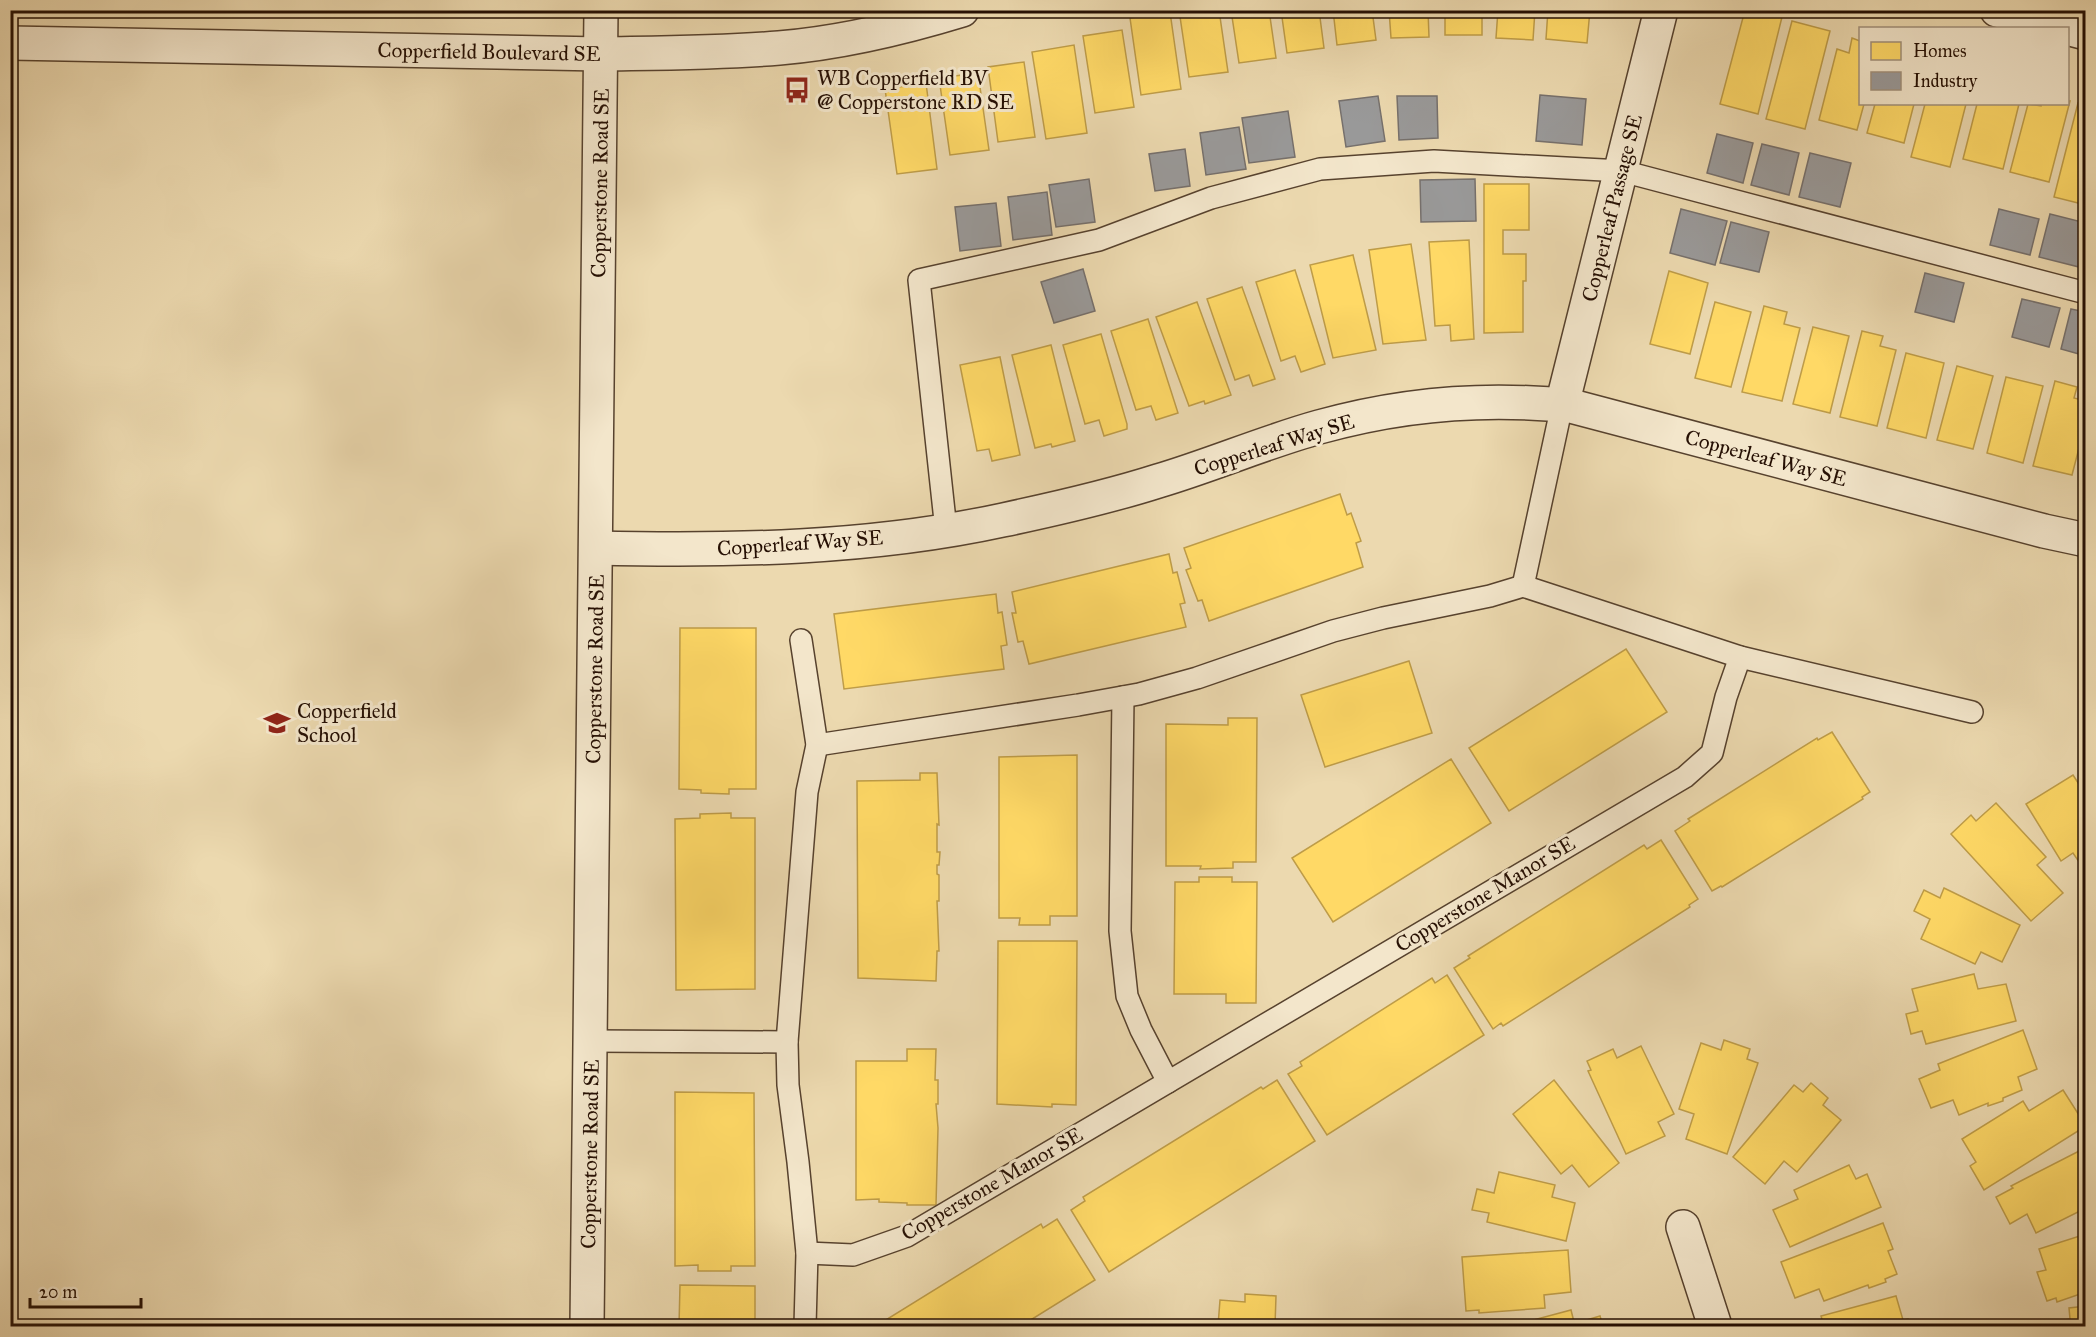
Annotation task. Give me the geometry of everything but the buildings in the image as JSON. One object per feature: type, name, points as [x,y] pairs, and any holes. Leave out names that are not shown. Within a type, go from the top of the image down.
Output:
[{"type":"street","name":"Copperstone Road SE","points":[[588,1326],[601,10]]},
{"type":"street","name":"Copperleaf Passage SE","points":[[1562,405],[1661,10]]},
{"type":"street","points":[[1997,10],[2062,27]]},
{"type":"street","name":"Copperfield Boulevard SE","points":[[10,43],[601,54],[780,48],[863,36],[942,13]]},
{"type":"street","points":[[2069,29],[2085,33]]},
{"type":"street","name":"Copperleaf Way SE","points":[[596,548],[787,546],[946,530],[1002,520],[1156,482],[1318,427],[1410,408],[1472,402],[1562,405],[2085,540]]},
{"type":"street","points":[[1683,1227],[1715,1326]]},
{"type":"lane","points":[[946,530],[919,280],[1099,240],[1211,198],[1320,169],[1434,162],[1622,171],[2085,293]]},
{"type":"lane","points":[[1523,586],[1562,405]]},
{"type":"lane","points":[[817,745],[1123,698],[1197,678],[1333,631],[1383,618],[1490,596],[1523,586],[1740,657],[1972,712]]},
{"type":"lane","points":[[801,640],[817,745],[807,792],[787,1042],[788,1085],[807,1252],[805,1326]]},
{"type":"lane","name":"Copperstone Manor SE","points":[[807,1252],[853,1255],[907,1236],[1684,777],[1712,753],[1726,697],[1740,657]]},
{"type":"lane","points":[[1123,698],[1120,931],[1127,996],[1141,1030],[1168,1082]]},
{"type":"lane","points":[[591,1041],[787,1042]]},
{"type":"place","name":"WB Copperfield BV @ Copperstone RD SE","points":[[797,90]]},
{"type":"place","name":"Copperfield School","points":[[277,723]]}]
